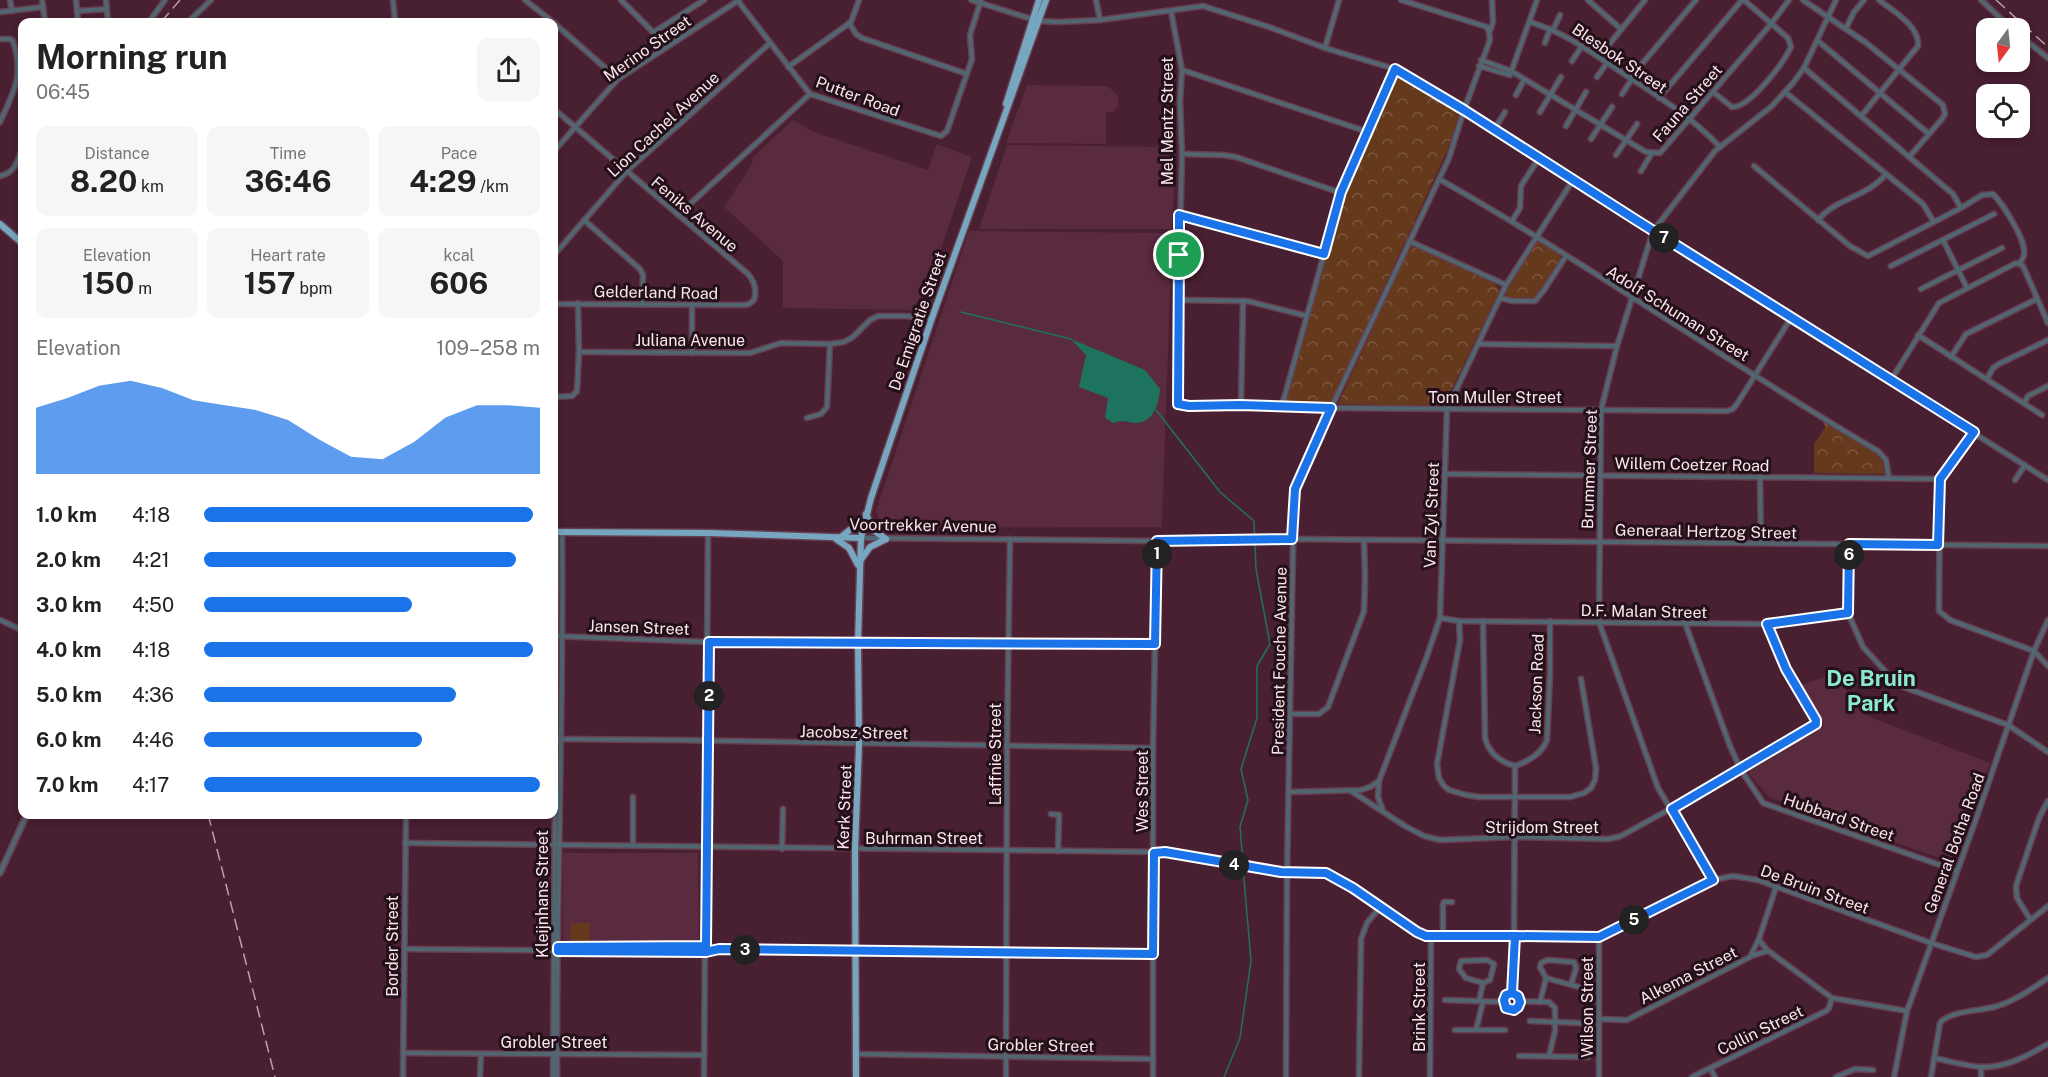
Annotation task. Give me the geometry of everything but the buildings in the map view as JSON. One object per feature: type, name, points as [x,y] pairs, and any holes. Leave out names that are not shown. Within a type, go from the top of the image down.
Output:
[{"type":"highway","name":"De Emigratie Street","points":[[1035,21],[1039,0]]},
{"type":"highway","name":"De Emigratie Street","points":[[861,538],[865,515],[1007,99],[1035,21],[1046,0]]},
{"type":"highway","points":[[0,224],[18,240]]},
{"type":"highway","points":[[833,537],[849,548],[859,565],[870,547],[886,539],[873,530],[865,515],[841,538]]},
{"type":"highway","name":"Voortrekker Avenue","points":[[558,531],[861,538]]},
{"type":"highway","name":"Kerk Street","points":[[856,1077],[855,850],[859,744],[858,642],[861,538]]},
{"type":"street","points":[[10,0],[12,11]]},
{"type":"street","points":[[42,0],[44,18]]},
{"type":"street","points":[[76,0],[78,18]]},
{"type":"street","points":[[106,0],[107,18]]},
{"type":"street","points":[[152,18],[165,0]]},
{"type":"street","points":[[192,18],[212,0]]},
{"type":"street","points":[[393,0],[395,18]]},
{"type":"street","points":[[525,0],[547,18]]},
{"type":"street","points":[[621,0],[668,46]]},
{"type":"street","points":[[654,32],[704,0]]},
{"type":"street","name":"Putter Road","points":[[738,0],[810,94],[941,136],[947,131],[967,74]]},
{"type":"street","name":"Merino Street","points":[[558,146],[618,79],[738,0]]},
{"type":"street","points":[[788,67],[849,23],[859,0]]},
{"type":"street","points":[[970,0],[1035,21],[1100,20],[1203,6],[1325,48],[1395,69],[1464,110],[2048,480]]},
{"type":"street","points":[[1096,0],[1100,20]]},
{"type":"street","points":[[1325,48],[1339,0]]},
{"type":"street","points":[[1401,0],[1487,27],[1489,33]]},
{"type":"street","name":"President Fouche Avenue","points":[[1286,1077],[1292,539],[1295,489],[1449,158],[1481,60],[1490,40],[1489,33],[1493,22],[1492,0]]},
{"type":"street","points":[[1511,73],[1537,0]]},
{"type":"street","points":[[1588,0],[1621,29]]},
{"type":"street","points":[[1622,94],[1631,79],[1696,0]]},
{"type":"street","points":[[1659,98],[1743,0],[1790,40],[1791,47],[1786,57],[1749,100],[1735,107],[1713,92]]},
{"type":"street","name":"Fauna Street","points":[[1481,60],[1522,79],[1646,152],[1662,152],[1688,118],[1713,92],[1789,0]]},
{"type":"street","points":[[1803,0],[1846,28],[1944,105],[1946,109],[1942,119],[1910,156]]},
{"type":"street","name":"Brummer Street","points":[[1713,880],[1654,779],[1599,622],[1601,410],[1617,346],[1653,231],[1712,154],[1761,116],[1785,92],[1804,68],[1836,0]]},
{"type":"street","points":[[1846,28],[1854,12],[1864,0]]},
{"type":"street","points":[[1862,115],[1919,42],[1915,31],[1907,22],[1879,0]]},
{"type":"street","points":[[1981,0],[2001,18]]},
{"type":"street","points":[[1599,57],[1643,1]]},
{"type":"street","points":[[849,23],[862,38],[967,74],[972,57],[970,35],[981,2]]},
{"type":"street","points":[[0,12],[43,7]]},
{"type":"street","points":[[77,11],[106,9]]},
{"type":"street","name":"Mel Mentz Street","points":[[1171,11],[1182,70],[1177,401],[1179,405],[1185,406]]},
{"type":"street","points":[[1545,43],[1560,15]]},
{"type":"street","name":"Blesbok Street","points":[[1530,22],[1551,29],[1599,57],[1688,118],[1720,147]]},
{"type":"street","points":[[558,27],[618,79]]},
{"type":"street","points":[[0,39],[13,41],[18,77],[17,85],[0,122]]},
{"type":"street","points":[[1818,41],[1929,134]]},
{"type":"street","name":"Lion Cachel Avenue","points":[[558,250],[627,171],[770,44]]},
{"type":"street","points":[[2030,44],[2048,58]]},
{"type":"street","points":[[1572,61],[1582,46]]},
{"type":"street","points":[[1597,77],[1607,63]]},
{"type":"street","name":"Fauna Street","points":[[1479,66],[1511,73]]},
{"type":"street","points":[[1804,68],[1953,194],[1961,208]]},
{"type":"street","points":[[1281,406],[1341,192],[1395,69]]},
{"type":"street","points":[[1182,70],[1368,132]]},
{"type":"street","points":[[1540,112],[1561,77]]},
{"type":"street","points":[[1516,95],[1522,79]]},
{"type":"street","points":[[1566,126],[1586,92]]},
{"type":"street","points":[[1785,92],[1923,204],[1934,222]]},
{"type":"street","points":[[678,215],[810,94]]},
{"type":"street","points":[[1591,139],[1612,107]]},
{"type":"street","name":"Feniks Avenue","points":[[558,112],[750,276],[755,286],[755,297]]},
{"type":"street","points":[[1494,130],[1505,112]]},
{"type":"street","points":[[1616,155],[1637,124]]},
{"type":"street","points":[[1641,171],[1652,153]]},
{"type":"street","points":[[1182,154],[1236,157],[1341,192]]},
{"type":"street","points":[[0,176],[11,172],[18,158]]},
{"type":"street","points":[[1512,220],[1520,208],[1521,186],[1539,158]]},
{"type":"street","points":[[1754,166],[1850,246],[1868,256],[1982,195],[1996,196],[2009,214],[2024,246],[2024,256],[2020,263]]},
{"type":"street","points":[[1818,220],[1831,208],[1870,189],[1886,174]]},
{"type":"street","name":"Adolf Schuman Street","points":[[1439,179],[1512,220],[1754,376],[1878,451],[1886,460],[1889,478]]},
{"type":"street","name":"Van Zyl Street","points":[[1379,781],[1440,618],[1447,409],[1506,285],[1573,180]]},
{"type":"street","points":[[1891,267],[1994,214]]},
{"type":"street","points":[[1179,215],[1324,254]]},
{"type":"street","points":[[584,220],[640,269],[643,279],[642,303]]},
{"type":"street","points":[[1943,240],[1967,288]]},
{"type":"street","points":[[1409,242],[1506,285]]},
{"type":"street","points":[[1921,289],[2002,248]]},
{"type":"street","points":[[1500,298],[1513,301],[1535,301],[1566,256]]},
{"type":"street","points":[[1891,380],[1939,303],[2020,263]]},
{"type":"street","points":[[2020,263],[2048,323]]},
{"type":"street","name":"Gelderland Road","points":[[558,304],[744,305],[752,302],[755,297]]},
{"type":"street","points":[[1952,357],[1966,334],[2037,299]]},
{"type":"street","points":[[1178,300],[1243,301],[1307,316]]},
{"type":"street","points":[[1240,405],[1243,301]]},
{"type":"street","points":[[558,397],[574,395],[578,389],[578,303]]},
{"type":"street","points":[[692,304],[692,352]]},
{"type":"street","name":"Juliana Avenue","points":[[579,352],[745,354],[781,343],[830,344],[849,340],[875,317],[932,318]]},
{"type":"street","name":"Tom Muller Street","points":[[1185,406],[1727,411],[1735,407],[1791,318]]},
{"type":"street","points":[[1918,335],[2042,415]]},
{"type":"street","points":[[1987,379],[1993,368],[1999,364],[2048,340]]},
{"type":"street","points":[[807,418],[821,414],[828,405],[830,344]]},
{"type":"street","points":[[1478,344],[1617,346]]},
{"type":"street","points":[[2024,403],[2028,396],[2048,386]]},
{"type":"street","points":[[1974,432],[1940,479],[1939,606],[1942,614],[1959,623],[2034,651],[2048,666]]},
{"type":"street","points":[[2015,480],[2025,465]]},
{"type":"street","name":"Willem Coetzer Road","points":[[1444,474],[1940,479]]},
{"type":"street","points":[[1760,476],[1761,543]]},
{"type":"street","name":"Kleijnhans Street","points":[[558,531],[563,636],[558,723]]},
{"type":"street","points":[[704,1077],[709,642],[708,533]]},
{"type":"street","name":"Voortrekker Avenue","points":[[861,538],[1157,541],[1292,539]]},
{"type":"street","name":"Laffnie Street","points":[[1006,1077],[1010,539]]},
{"type":"street","name":"Generaal Hertzog Street","points":[[1292,539],[2048,546]]},
{"type":"street","points":[[1290,714],[1319,714],[1329,705],[1364,611],[1364,540]]},
{"type":"street","name":"Wes Street","points":[[1153,1077],[1153,748],[1157,541]]},
{"type":"street","points":[[1849,544],[1848,613],[1863,647],[1898,685],[2008,726],[2048,752]]},
{"type":"street","name":"D.F. Malan Street","points":[[1440,618],[1459,621],[1767,624],[1848,613]]},
{"type":"street","points":[[0,620],[18,628]]},
{"type":"street","name":"General Botha Road","points":[[1894,1077],[1907,1011],[2034,651],[2048,620]]},
{"type":"street","points":[[1459,621],[1460,640],[1437,764],[1441,783],[1449,790],[1466,795],[1570,797],[1588,791],[1594,784],[1595,759],[1581,679]]},
{"type":"street","points":[[1483,621],[1485,738],[1488,747],[1500,760],[1515,766],[1515,936],[1512,993]]},
{"type":"street","name":"Jackson Road","points":[[1515,766],[1538,754],[1544,748],[1547,740],[1550,621]]},
{"type":"street","name":"Hubbard Street","points":[[1685,623],[1730,746],[1741,770],[1761,800],[1767,805],[1957,872]]},
{"type":"street","name":"Strijdom Street","points":[[1351,791],[1416,832],[1440,840],[1514,837],[1616,838],[1741,770],[1815,725],[1816,720],[1786,669],[1767,624]]},
{"type":"street","name":"Jansen Street","points":[[558,636],[709,642],[1155,644]]},
{"type":"street","name":"Jacobsz Street","points":[[558,740],[1153,748]]},
{"type":"street","points":[[1290,792],[1351,791],[1366,789],[1379,781]]},
{"type":"street","points":[[1379,781],[1378,797],[1383,811]]},
{"type":"street","points":[[633,797],[633,845]]},
{"type":"street","points":[[2030,919],[2017,898],[2016,886],[2039,818],[2048,801]]},
{"type":"street","points":[[782,849],[783,809]]},
{"type":"street","points":[[1051,814],[1059,815],[1058,851]]},
{"type":"street","points":[[0,873],[25,819]]},
{"type":"street","name":"Border Street","points":[[403,1077],[406,819]]},
{"type":"street","name":"Kleijnhans Street","points":[[555,1077],[556,819]]},
{"type":"street","name":"Buhrman Street","points":[[405,843],[1154,853]]},
{"type":"street","name":"De Bruin Street","points":[[1154,853],[1165,852],[1287,873],[1301,871],[1326,873],[1338,878],[1417,932],[1431,936],[1599,937],[1713,880],[1740,876],[1931,943],[1976,957],[1983,957],[2048,906]]},
{"type":"street","name":"Alkema Street","points":[[1599,1019],[1627,1020],[1750,957],[1759,939],[1776,887]]},
{"type":"street","points":[[1443,936],[1443,904],[1452,902]]},
{"type":"street","points":[[1359,1077],[1361,939],[1367,923],[1380,907]]},
{"type":"street","name":"Brink Street","points":[[1430,1077],[1431,936]]},
{"type":"street","name":"Wilson Street","points":[[1599,937],[1599,1077]]},
{"type":"street","points":[[1759,939],[1767,950],[1832,998],[1907,1011]]},
{"type":"street","points":[[404,949],[706,946],[719,949],[1153,954]]},
{"type":"street","points":[[555,949],[706,952],[719,949]]},
{"type":"street","points":[[1750,957],[1767,950]]},
{"type":"street","points":[[1461,961],[1492,962],[1494,966],[1491,977],[1488,982],[1483,983],[1464,976],[1460,969],[1461,961]]},
{"type":"street","points":[[1540,1002],[1546,978],[1540,967],[1542,961],[1575,963],[1571,985]]},
{"type":"street","points":[[1546,978],[1586,989]]},
{"type":"street","points":[[1931,1077],[1942,1021],[1953,1015],[1995,1007],[2008,1002],[2048,978]]},
{"type":"street","points":[[1476,1030],[1483,983]]},
{"type":"street","points":[[1512,993],[1518,996],[1520,1002],[1517,1008],[1512,1010],[1506,1008],[1504,1002],[1506,995],[1512,993]]},
{"type":"street","name":"Collin Street","points":[[1692,1077],[1826,1011],[1832,998]]},
{"type":"street","points":[[1445,1000],[1504,1002]]},
{"type":"street","points":[[1520,1002],[1552,1004],[1555,1008],[1556,1022],[1549,1056]]},
{"type":"street","points":[[1530,1021],[1580,1023]]},
{"type":"street","points":[[1455,1030],[1505,1030]]},
{"type":"street","points":[[1934,1058],[1981,1067],[2016,1061],[2048,1044]]},
{"type":"street","name":"Grobler Street","points":[[404,1053],[704,1055]]},
{"type":"street","points":[[480,1077],[481,1053]]},
{"type":"street","name":"Grobler Street","points":[[856,1054],[1153,1059]]},
{"type":"street","points":[[1519,1056],[1588,1057]]},
{"type":"street","points":[[1981,1067],[1982,1077]]},
{"type":"street","points":[[1710,1068],[1715,1077]]},
{"type":"street","points":[[1836,1077],[1855,1069],[1874,1070]]},
{"type":"shaded area","points":[[1027,85],[1107,86],[1117,94],[1119,105],[1114,112],[1106,112],[1106,144],[1006,143]]},
{"type":"shaded area","points":[[793,120],[814,132],[928,170],[937,144],[972,157],[929,285],[911,310],[783,308],[783,261],[724,207],[751,166],[753,157]]},
{"type":"shaded area","points":[[1007,145],[1176,147],[1172,229],[979,229]]},
{"type":"shaded area","points":[[969,231],[1172,233],[1162,527],[883,528],[876,511]]},
{"type":"shaded area","points":[[1071,339],[1145,370],[1160,389],[1157,405],[1148,419],[1137,423],[1123,421],[1113,423],[1105,418],[1108,398],[1079,387],[1086,355]]},
{"type":"shaded area","points":[[1833,674],[1865,715],[1990,763],[1956,860],[1950,862],[1769,797],[1749,774],[1749,770],[1824,726],[1798,686]]},
{"type":"shaded area","points":[[563,853],[698,853],[699,943],[563,943]]},
{"type":"green space","points":[[1398,75],[1456,110],[1459,116],[1447,151],[1331,402],[1289,403],[1286,399],[1342,195],[1392,80]]},
{"type":"green space","points":[[1538,241],[1559,254],[1561,259],[1535,298],[1531,300],[1509,298],[1505,293],[1508,285]]},
{"type":"green space","points":[[1411,245],[1493,283],[1500,290],[1445,403],[1439,406],[1338,404]]},
{"type":"green space","points":[[1823,420],[1879,454],[1885,474],[1814,473],[1814,444],[1825,428]]},
{"type":"green space","points":[[571,923],[590,923],[590,945],[570,945]]},
{"type":"waterway","points":[[961,312],[1071,339]]},
{"type":"waterway","points":[[1156,410],[1220,492],[1254,521],[1256,569],[1270,644],[1257,666],[1257,718],[1241,769],[1248,800],[1240,827],[1243,863]]},
{"type":"waterway","points":[[1224,1077],[1240,1038],[1251,961],[1243,868]]},
{"type":"railway","points":[[164,18],[180,0]]},
{"type":"railway","points":[[1996,0],[2048,47]]},
{"type":"railway","points":[[209,819],[275,1077]]},
{"type":"district","name":"De Bruin Park","points":[[1871,690]]},
{"type":"route","points":[[1179,255],[1176,397],[1178,404],[1182,406],[1331,408],[1295,489],[1292,539],[1157,541],[1155,644],[709,642],[706,946],[558,947],[558,951],[706,952],[719,949],[1153,954],[1154,853],[1165,852],[1287,873],[1301,871],[1326,873],[1338,878],[1426,936],[1515,936],[1512,993],[1518,996],[1520,1004],[1514,1010],[1506,1008],[1504,1000],[1506,995],[1512,993],[1515,936],[1599,937],[1713,880],[1672,809],[1816,724],[1816,720],[1786,669],[1767,624],[1848,613],[1849,544],[1938,545],[1940,479],[1974,432],[1464,110],[1395,69],[1341,192],[1324,254],[1179,215],[1179,255]]}]
